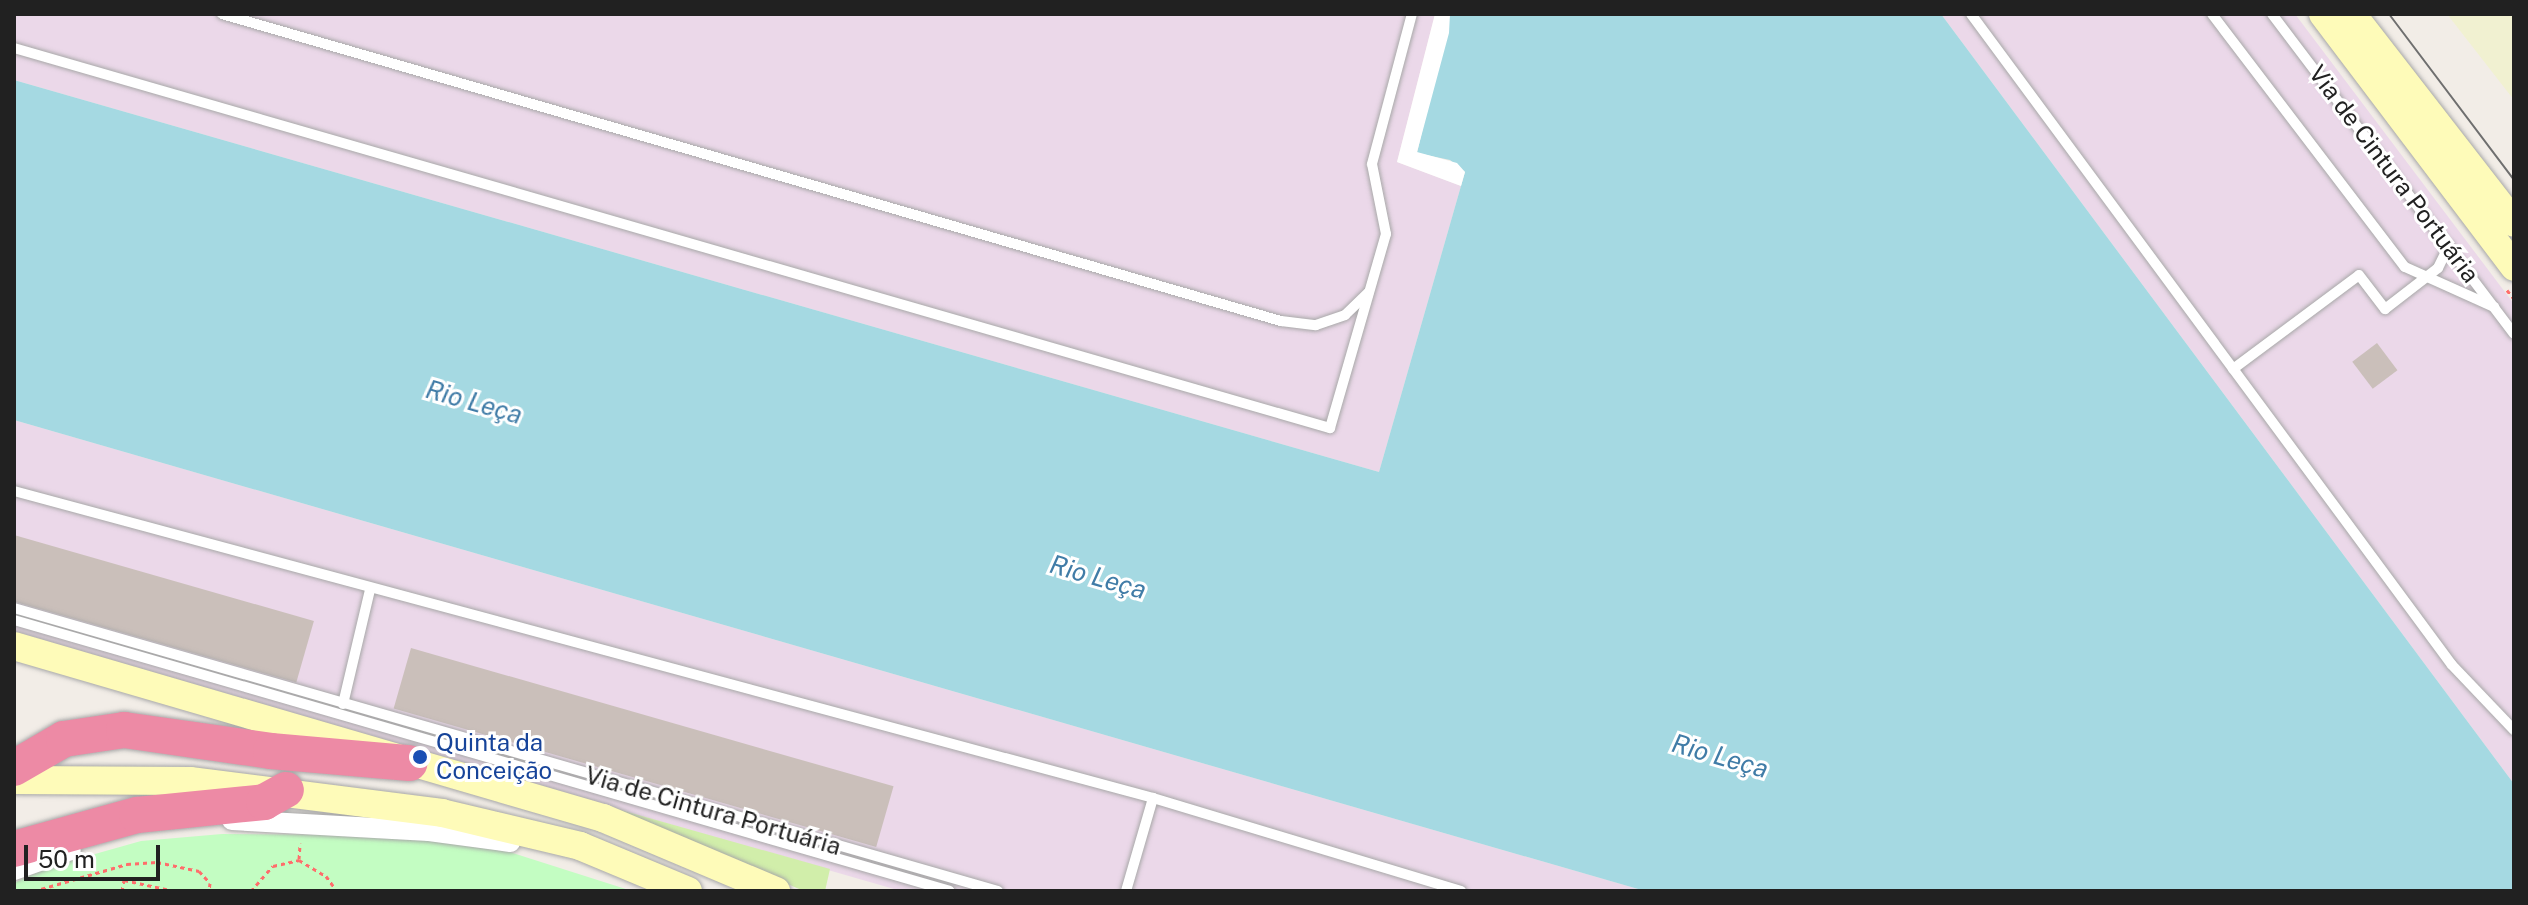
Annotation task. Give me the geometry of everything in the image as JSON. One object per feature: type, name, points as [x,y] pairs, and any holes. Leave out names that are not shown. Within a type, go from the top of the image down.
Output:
[{"type":"highway","points":[[14,768],[50,745],[81,733],[124,730],[271,751],[409,763]]},
{"type":"highway","points":[[14,849],[137,815],[264,802],[286,790]]},
{"type":"main road","points":[[2323,14],[2514,267]]},
{"type":"main road","points":[[2352,14],[2514,223]]},
{"type":"main road","points":[[14,646],[603,818],[776,891]]},
{"type":"main road","points":[[14,780],[190,781],[286,790],[442,813],[559,839],[688,891]]},
{"type":"street","points":[[14,870],[100,841],[235,819],[494,839],[591,862],[664,891]]},
{"type":"lane","points":[[222,14],[1281,321],[1316,325],[1345,315],[1369,292]]},
{"type":"lane","points":[[14,48],[1330,428],[1387,218],[1372,181],[1372,164],[1412,14]]},
{"type":"lane","points":[[1971,14],[2452,665],[2514,730]]},
{"type":"lane","points":[[2212,14],[2405,267],[2494,307]]},
{"type":"lane","name":"Via de Cintura Portuária","points":[[2272,14],[2514,334]]},
{"type":"lane","points":[[2233,369],[2359,275],[2385,309],[2438,268],[2449,245]]},
{"type":"lane","points":[[14,491],[370,590],[1153,798],[1461,891]]},
{"type":"lane","points":[[343,704],[370,590]]},
{"type":"lane","name":"Via de Cintura Portuária","points":[[14,608],[998,891]]},
{"type":"lane","name":"Via de Cintura Portuária","points":[[14,620],[950,891]]},
{"type":"lane","points":[[1126,891],[1153,798]]},
{"type":"path","points":[[251,891],[273,866],[299,860],[326,876],[337,891]]},
{"type":"path","points":[[34,891],[127,864],[157,862],[199,871],[210,883],[209,891]]},
{"type":"path","points":[[122,891],[124,880],[175,891]]},
{"type":"shaded area","points":[[14,14],[1435,14],[1397,162],[1461,186],[1379,472],[14,80]]},
{"type":"shaded area","points":[[1941,14],[2295,14],[2514,304],[2514,784]]},
{"type":"shaded area","points":[[14,420],[1645,891],[901,891],[14,635]]},
{"type":"green space","points":[[2447,14],[2514,14],[2514,100]]},
{"type":"green space","points":[[596,803],[830,869],[825,891],[804,891]]},
{"type":"green space","points":[[222,834],[379,835],[494,847],[632,891],[14,891],[14,883],[49,867],[141,841]]},
{"type":"water","name":"Rio Leça","points":[[1450,14],[1941,14],[2514,784],[2514,891],[1645,891],[14,420],[14,80],[1379,472],[1465,172],[1450,160],[1417,153]]},
{"type":"pier","points":[[1435,14],[1450,14],[1449,33],[1417,152],[1457,163],[1465,172],[1461,186],[1397,162]]},
{"type":"building","points":[[2377,343],[2397,370],[2373,389],[2352,362]]},
{"type":"building","points":[[14,535],[314,621],[296,683],[14,602]]},
{"type":"building","points":[[411,648],[894,786],[876,847],[394,709]]},
{"type":"tram line","points":[[2389,14],[2514,180]]},
{"type":"place","name":"Quinta da Conceição","points":[[420,757]]}]
